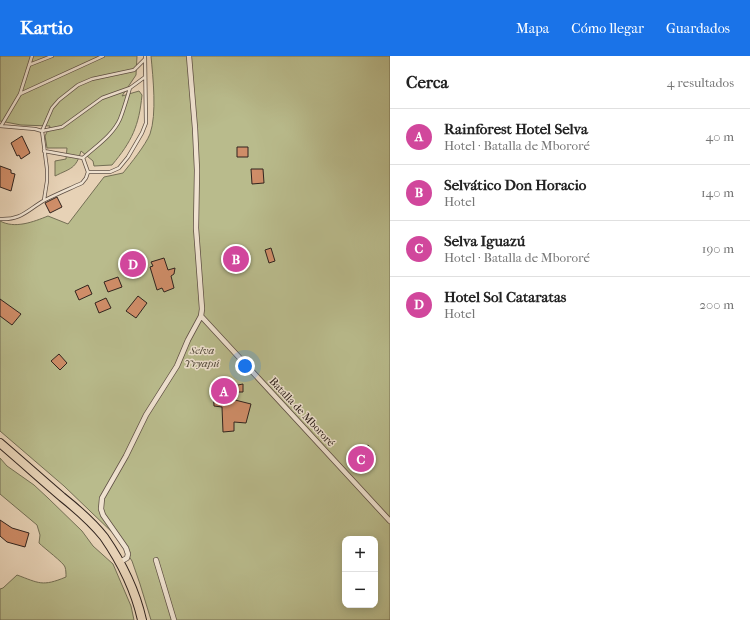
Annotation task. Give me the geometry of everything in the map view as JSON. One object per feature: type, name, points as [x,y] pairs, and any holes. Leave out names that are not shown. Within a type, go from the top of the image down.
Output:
[{"type":"highway","points":[[0,443],[85,517],[103,536],[120,562],[131,583],[142,620]]},
{"type":"street","points":[[120,562],[127,558],[128,554],[126,548],[103,515],[101,509],[102,498],[126,456],[146,415],[178,366],[188,340],[201,316],[202,297],[196,228],[197,170],[189,56]]},
{"type":"street","name":"Batalla de Mbororé","points":[[201,316],[390,521]]},
{"type":"street","points":[[156,560],[174,620]]},
{"type":"lane","points":[[32,56],[20,94],[0,126],[42,131],[62,126],[102,98],[130,88],[146,77]]},
{"type":"lane","points":[[29,65],[52,56]]},
{"type":"lane","points":[[20,94],[103,56]]},
{"type":"lane","points":[[88,172],[110,172],[119,168],[128,157],[142,133],[146,123],[145,57]]},
{"type":"lane","points":[[44,200],[47,181],[42,131],[52,108],[59,100],[78,85],[92,79],[134,70],[145,57]]},
{"type":"lane","points":[[83,158],[106,138],[115,127],[120,119],[130,88]]},
{"type":"lane","points":[[44,150],[83,158]]},
{"type":"lane","points":[[0,219],[23,215],[44,200],[82,183],[88,172],[83,158]]},
{"type":"green space","points":[[0,56],[137,56],[136,75],[122,96],[139,91],[142,95],[139,116],[133,133],[125,148],[112,165],[94,166],[93,161],[81,151],[75,165],[55,176],[55,161],[66,159],[67,148],[47,148],[45,136],[50,126],[21,125],[0,121]]},
{"type":"green space","name":"Selva Yryapú","points":[[151,56],[390,56],[390,620],[151,620],[132,561],[115,535],[64,486],[0,431],[0,221],[18,225],[48,216],[68,224],[104,177],[123,173],[148,139],[152,126],[154,106]]},
{"type":"green space","points":[[0,458],[7,466],[34,485],[48,498],[82,531],[93,546],[113,564],[131,606],[134,620],[0,620],[0,589],[17,575],[36,582],[46,583],[66,577],[66,569],[58,559],[39,543],[40,535],[37,525],[0,494]]},
{"type":"building","points":[[22,136],[30,153],[21,159],[19,155],[17,156],[11,143]]},
{"type":"building","points":[[237,147],[248,147],[248,157],[237,157]]},
{"type":"building","points":[[0,166],[11,170],[11,173],[15,174],[11,191],[0,187]]},
{"type":"building","points":[[251,169],[263,169],[264,183],[252,184]]},
{"type":"building","points":[[57,197],[62,207],[50,213],[45,203]]},
{"type":"building","points":[[232,247],[247,264],[238,271],[223,254]]},
{"type":"building","points":[[271,248],[275,261],[269,263],[265,250]]},
{"type":"building","points":[[135,254],[140,270],[133,272],[127,258]]},
{"type":"building","points":[[164,258],[168,270],[175,268],[174,274],[171,276],[174,288],[164,292],[162,288],[157,290],[150,267],[153,266],[151,262]]},
{"type":"building","points":[[118,277],[122,287],[108,292],[104,282]]},
{"type":"building","points":[[88,285],[92,294],[79,300],[75,291]]},
{"type":"building","points":[[138,296],[147,303],[136,318],[126,311]]},
{"type":"building","points":[[106,298],[111,308],[99,313],[95,303]]},
{"type":"building","points":[[0,299],[21,314],[12,325],[0,316]]},
{"type":"building","points":[[59,354],[67,363],[60,370],[51,361]]},
{"type":"building","points":[[219,379],[227,379],[228,387],[243,384],[243,392],[235,392],[235,400],[251,404],[246,423],[234,422],[234,431],[223,432],[222,407],[214,406],[213,388],[219,387]]},
{"type":"building","points":[[368,445],[375,455],[364,463],[357,453]]},
{"type":"building","points":[[0,520],[12,528],[29,533],[25,547],[7,542],[0,536]]},
{"type":"place","name":"Selvático Don Horacio","points":[[236,259]]},
{"type":"place","name":"Hotel Sol Cataratas","points":[[133,264]]},
{"type":"place","name":"Rainforest Hotel Selva","points":[[224,391]]},
{"type":"place","name":"Selva Iguazú","points":[[361,459]]}]
